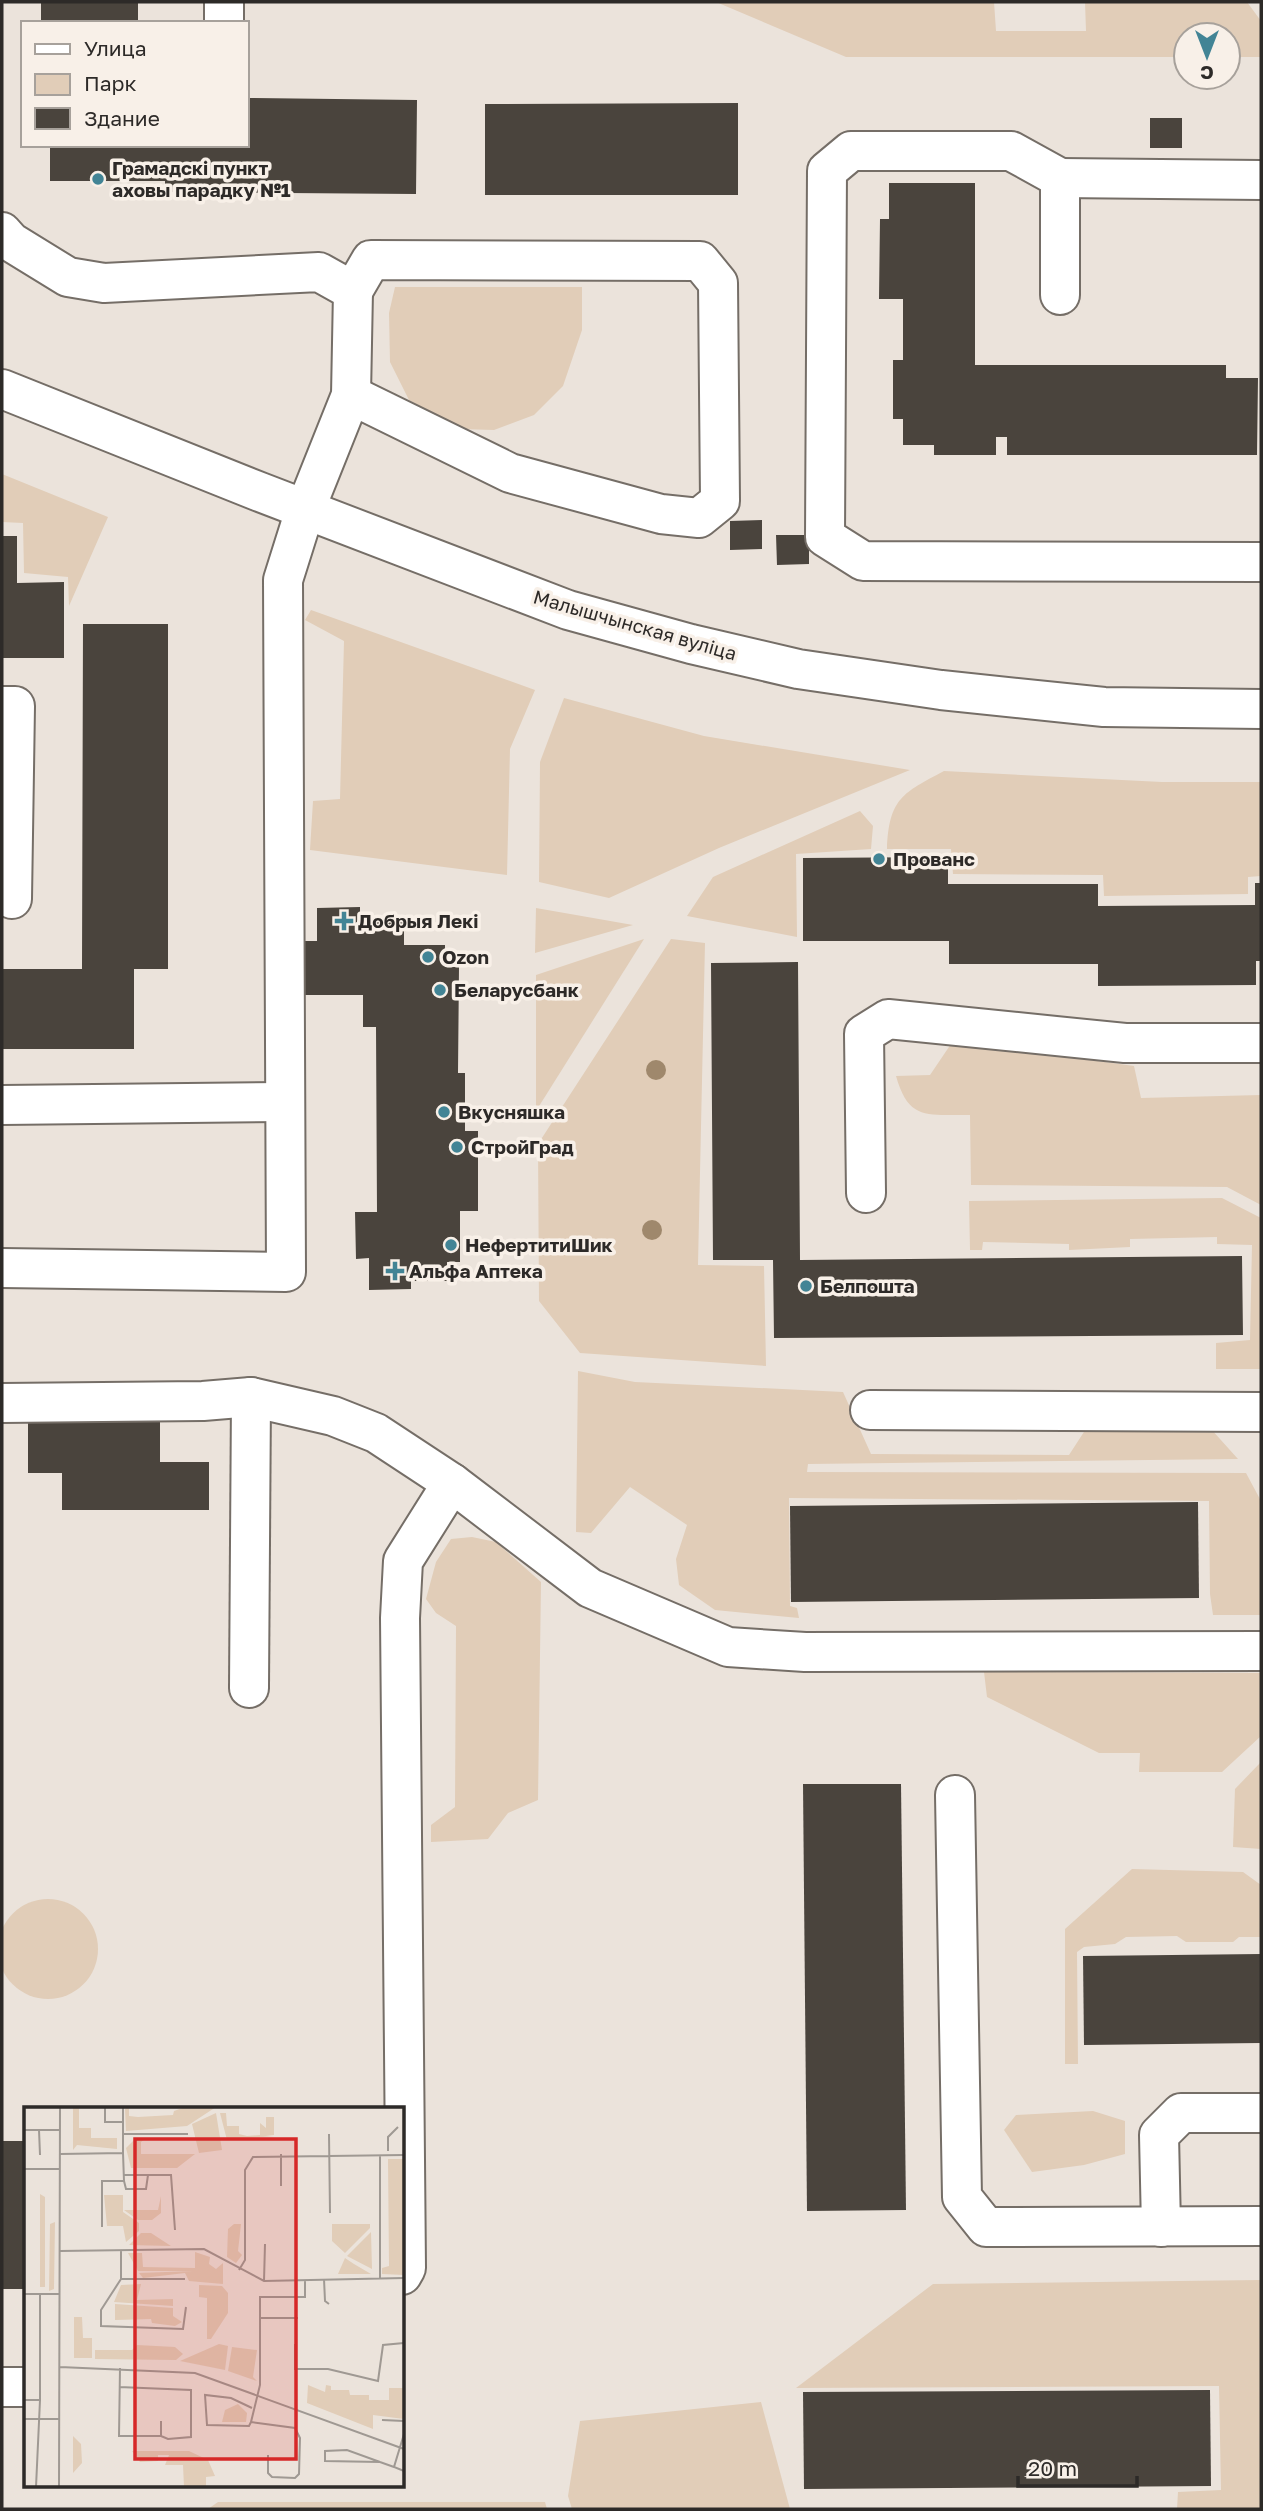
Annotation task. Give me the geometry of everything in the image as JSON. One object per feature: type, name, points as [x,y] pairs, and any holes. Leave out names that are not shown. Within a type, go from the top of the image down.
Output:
[{"type":"street","points":[[224,2],[224,21]]},
{"type":"street","points":[[1261,180],[1060,178],[1011,151],[851,151],[827,171],[825,537],[863,561],[1261,562]]},
{"type":"street","points":[[1060,178],[1060,295]]},
{"type":"street","points":[[2,232],[11,242],[68,277],[104,283],[319,272],[353,291]]},
{"type":"street","points":[[2,1268],[286,1272],[282,589],[304,510],[351,395],[353,291],[371,260],[700,261],[718,283],[720,501],[699,518],[661,514],[510,473],[351,395]]},
{"type":"street","name":"Малышчынская вуліца","points":[[2,389],[304,510],[568,610],[798,669],[941,690],[1104,707],[1261,709]]},
{"type":"street","points":[[2,706],[15,706],[12,899]]},
{"type":"street","points":[[866,1193],[864,1034],[888,1019],[1125,1044],[1261,1043]]},
{"type":"street","points":[[2,1105],[285,1102]]},
{"type":"street","points":[[2,1403],[204,1401],[251,1397],[333,1416],[376,1433],[452,1483],[590,1588],[728,1647],[805,1652],[1261,1651]]},
{"type":"street","points":[[249,1688],[251,1397]]},
{"type":"street","points":[[870,1410],[1261,1412]]},
{"type":"street","points":[[404,2272],[400,1645],[403,1561],[452,1483]]},
{"type":"street","points":[[955,1795],[962,2197],[986,2227],[1261,2226]]},
{"type":"street","points":[[1161,2227],[1159,2135],[1181,2113],[1261,2113]]},
{"type":"street","points":[[2,2387],[24,2387]]},
{"type":"green space","points":[[716,2],[994,2],[996,31],[1086,31],[1085,2],[1247,2],[1261,21],[1261,57],[1242,57],[1242,21],[1172,21],[1172,57],[846,57]]},
{"type":"green space","points":[[395,287],[582,287],[582,330],[563,386],[534,415],[494,430],[460,429],[409,400],[390,362],[389,313]]},
{"type":"green space","points":[[2,474],[108,517],[69,606],[68,577],[24,573],[23,523],[2,522]]},
{"type":"green space","points":[[311,610],[535,690],[510,749],[507,875],[310,850],[313,801],[340,799],[344,641],[305,620]]},
{"type":"green space","points":[[564,698],[704,736],[910,770],[719,848],[609,898],[539,882],[540,762]]},
{"type":"green space","points":[[944,771],[1162,782],[1261,782],[1261,876],[1248,877],[1248,894],[1104,896],[1103,875],[953,874],[951,849],[887,849],[891,818],[901,799],[918,785]]},
{"type":"green space","points":[[860,811],[873,826],[871,849],[796,854],[797,937],[687,916],[713,877]]},
{"type":"green space","points":[[536,908],[633,925],[535,953]]},
{"type":"green space","points":[[644,939],[536,1111],[536,975]]},
{"type":"green space","points":[[671,939],[705,943],[698,1265],[764,1266],[766,1366],[580,1353],[539,1301],[538,1144]]},
{"type":"green space","points":[[953,1041],[1134,1066],[1141,1098],[1261,1095],[1261,1205],[1227,1187],[971,1185],[970,1115],[932,1114],[914,1108],[901,1091],[896,1076],[930,1075]]},
{"type":"green space","points":[[1222,1198],[1261,1218],[1261,1369],[1216,1369],[1216,1343],[1250,1340],[1252,1245],[1217,1244],[1217,1237],[1130,1239],[1130,1247],[1069,1250],[1069,1244],[983,1242],[982,1250],[970,1250],[969,1201]]},
{"type":"green space","points":[[578,1371],[635,1382],[843,1392],[871,1454],[1069,1455],[1093,1418],[1202,1419],[1238,1459],[808,1464],[807,1472],[1246,1473],[1261,1501],[1261,1615],[1213,1615],[1210,1594],[1209,1501],[789,1498],[790,1606],[797,1608],[799,1618],[715,1610],[679,1585],[676,1559],[687,1525],[630,1487],[591,1533],[576,1532]]},
{"type":"green space","points":[[472,1537],[496,1542],[541,1582],[538,1800],[508,1813],[488,1839],[431,1842],[431,1825],[455,1807],[456,1626],[436,1613],[426,1599],[436,1562],[451,1539]]},
{"type":"green space","points":[[984,1672],[1261,1673],[1261,1736],[1222,1772],[1139,1772],[1140,1753],[1099,1753],[987,1697]]},
{"type":"green space","points":[[1261,1762],[1261,1849],[1233,1847],[1235,1789]]},
{"type":"green space","points":[[1132,1869],[1243,1872],[1261,1885],[1261,1937],[1239,1937],[1233,1942],[1186,1942],[1177,1936],[1126,1937],[1115,1944],[1084,1947],[1077,1952],[1078,2064],[1065,2064],[1065,1929]]},
{"type":"green space","points":[[48,1899],[67,1902],[84,1913],[95,1930],[95,1968],[84,1985],[67,1996],[48,1999],[29,1996],[12,1985],[1,1968],[1,1930],[12,1913],[29,1902]]},
{"type":"green space","points":[[1093,2111],[1125,2121],[1125,2154],[1084,2165],[1032,2172],[1004,2130],[1016,2115]]},
{"type":"green space","points":[[1261,2280],[1261,2509],[1177,2509],[1178,2492],[1221,2490],[1219,2386],[796,2388],[933,2284]]},
{"type":"green space","points":[[761,2402],[790,2509],[572,2509],[568,2496],[580,2421]]},
{"type":"green space","points":[[218,2502],[545,2502],[547,2509],[208,2509]]},
{"type":"building","points":[[41,2],[138,2],[138,21],[41,21]]},
{"type":"building","points":[[248,98],[417,100],[416,194],[165,192],[165,181],[50,181],[50,147],[248,147]]},
{"type":"building","points":[[738,103],[738,195],[485,195],[485,104]]},
{"type":"building","points":[[1150,118],[1182,118],[1182,148],[1150,148]]},
{"type":"building","points":[[889,183],[975,183],[975,365],[1226,365],[1226,378],[1258,378],[1257,455],[1007,455],[1007,437],[996,437],[996,455],[934,455],[934,445],[903,445],[903,419],[893,419],[893,360],[903,360],[903,299],[879,299],[880,219],[889,219]]},
{"type":"building","points":[[762,520],[762,549],[730,550],[730,521]]},
{"type":"building","points":[[776,535],[809,535],[809,564],[777,565]]},
{"type":"building","points":[[2,536],[17,536],[17,583],[64,582],[64,658],[2,658]]},
{"type":"building","points":[[83,624],[168,624],[168,969],[134,969],[134,1049],[2,1049],[2,969],[82,969]]},
{"type":"building","points":[[948,857],[948,884],[1098,884],[1098,906],[1255,905],[1255,883],[1261,883],[1261,961],[1256,961],[1256,985],[1098,986],[1098,964],[949,964],[949,941],[803,941],[803,858]]},
{"type":"building","points":[[360,907],[360,922],[404,922],[404,945],[445,945],[445,967],[459,967],[458,1073],[465,1073],[465,1131],[478,1131],[478,1211],[460,1211],[460,1262],[447,1262],[447,1281],[411,1281],[411,1289],[369,1290],[369,1258],[356,1259],[355,1212],[377,1212],[376,1027],[363,1027],[363,995],[305,995],[304,941],[317,941],[317,908]]},
{"type":"building","points":[[798,962],[800,1260],[1242,1256],[1243,1335],[774,1338],[773,1260],[713,1260],[711,963]]},
{"type":"building","points":[[28,1421],[160,1421],[160,1462],[209,1462],[209,1510],[62,1510],[62,1473],[28,1473]]},
{"type":"building","points":[[1198,1502],[1199,1598],[791,1602],[790,1506]]},
{"type":"building","points":[[803,1784],[901,1784],[906,2210],[807,2211]]},
{"type":"building","points":[[1261,1954],[1261,2043],[1084,2045],[1083,1956]]},
{"type":"building","points":[[2,2141],[24,2141],[24,2289],[2,2289]]},
{"type":"building","points":[[1210,2390],[1211,2486],[804,2489],[803,2392]]},
{"type":"place","name":"Грамадскі пункт аховы парадку №1","points":[[98,179]]},
{"type":"place","name":"Прованс","points":[[879,859]]},
{"type":"place","name":"Добрыя Лекі","points":[[344,921]]},
{"type":"place","name":"Ozon","points":[[428,957]]},
{"type":"place","name":"Беларусбанк","points":[[440,990]]},
{"type":"place","name":"Вкусняшка","points":[[444,1112]]},
{"type":"place","name":"СтройГрад","points":[[457,1147]]},
{"type":"place","name":"НефертитиШик","points":[[451,1245]]},
{"type":"place","name":"Альфа Аптека","points":[[395,1271]]},
{"type":"place","name":"Белпошта","points":[[806,1286]]}]
